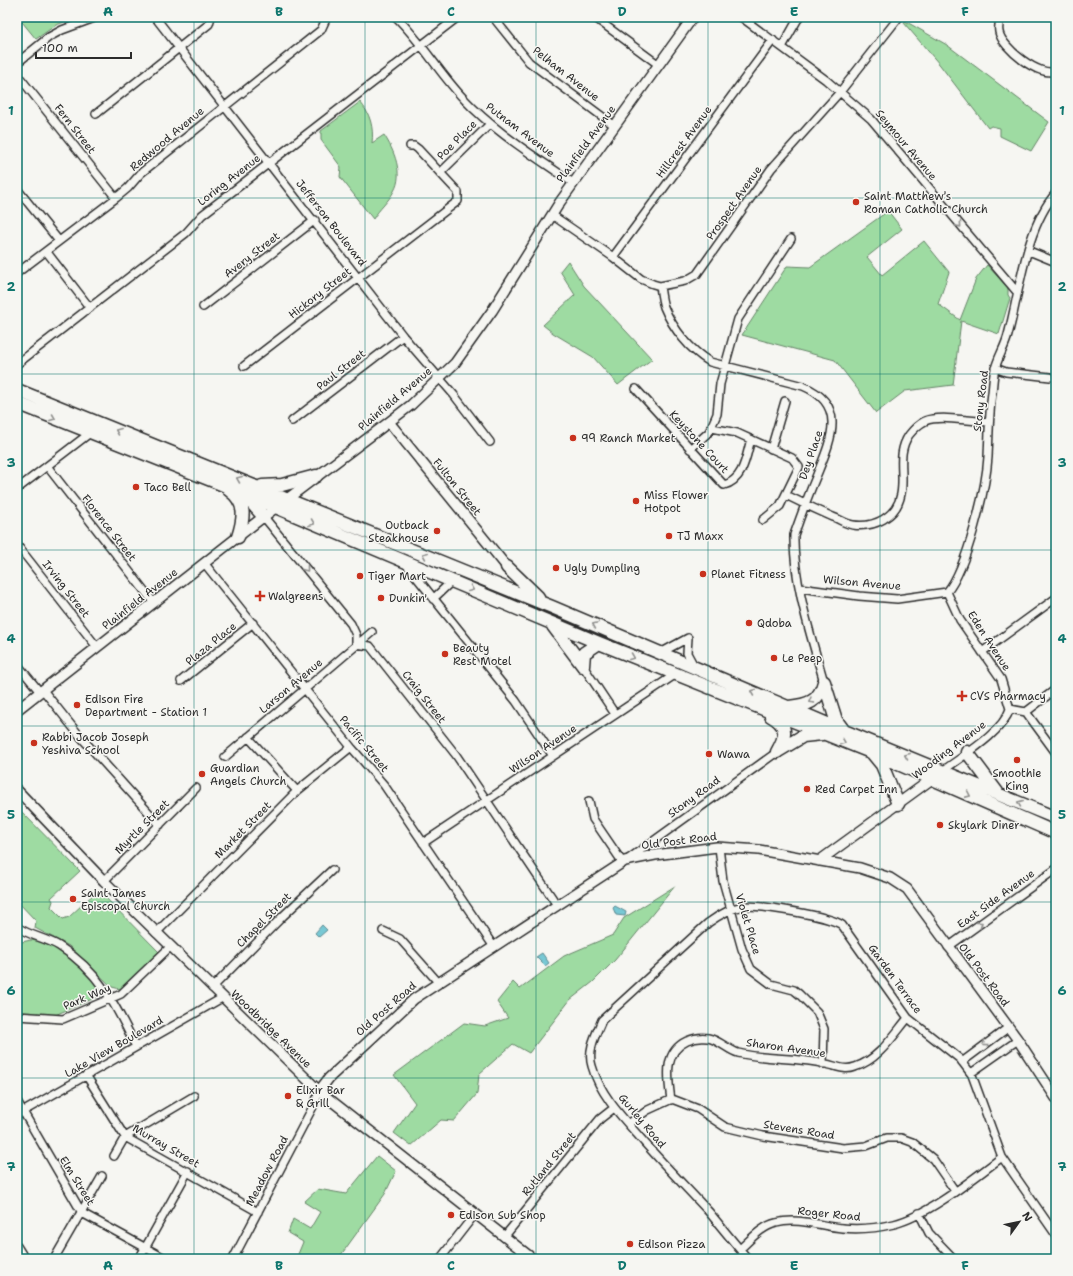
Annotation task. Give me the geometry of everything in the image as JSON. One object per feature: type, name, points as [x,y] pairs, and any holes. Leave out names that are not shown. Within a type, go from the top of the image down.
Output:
[{"type":"highway","points":[[17,390],[497,584],[844,731],[944,770],[1056,818]]},
{"type":"highway","points":[[17,403],[221,484],[531,615],[873,753],[1056,833]]},
{"type":"highway","points":[[258,487],[282,485],[316,476]]},
{"type":"highway","points":[[221,484],[238,498],[242,507],[243,521],[238,537]]},
{"type":"highway","points":[[244,494],[264,517]]},
{"type":"highway","points":[[497,584],[508,579],[510,573],[507,567]]},
{"type":"highway","points":[[507,567],[533,594],[552,607]]},
{"type":"highway","points":[[531,615],[555,627],[583,666]]},
{"type":"highway","points":[[583,666],[584,653],[599,643]]},
{"type":"highway","points":[[789,707],[799,706],[813,701],[821,692],[824,682]]},
{"type":"highway","points":[[824,682],[836,720],[844,731]]},
{"type":"highway","points":[[749,704],[781,723],[785,730],[785,738],[777,752]]},
{"type":"highway","points":[[777,752],[803,736],[823,734]]},
{"type":"highway","points":[[967,752],[997,793]]},
{"type":"highway","points":[[873,753],[882,765],[898,804]]},
{"type":"street","points":[[17,63],[49,37],[62,30],[97,17]]},
{"type":"street","name":"Jefferson Boulevard","points":[[155,17],[226,105],[403,336],[490,442]]},
{"type":"street","points":[[96,114],[209,24],[211,17]]},
{"type":"street","name":"Redwood Avenue","points":[[17,273],[116,198],[128,188],[141,172],[321,30],[327,17]]},
{"type":"street","name":"Putnam Avenue","points":[[396,17],[413,34],[464,99],[490,124],[573,183]]},
{"type":"street","name":"Loring Avenue","points":[[17,364],[186,233],[202,214],[458,17]]},
{"type":"street","name":"Pelham Avenue","points":[[493,17],[529,62],[615,126]]},
{"type":"street","name":"Plainfield Avenue","points":[[17,710],[316,476],[389,422],[439,379],[455,363],[492,311],[573,183],[693,17]]},
{"type":"street","name":"Seymour Avenue","points":[[741,17],[840,92],[876,124],[921,180],[1017,292]]},
{"type":"street","points":[[782,47],[799,17]]},
{"type":"street","name":"Prospect Avenue","points":[[660,286],[685,281],[697,274],[771,170],[840,92],[899,17]]},
{"type":"street","points":[[1001,17],[998,24],[999,33],[1013,52],[1040,71],[1048,73],[1056,71]]},
{"type":"street","points":[[597,18],[659,65]]},
{"type":"street","name":"Hillcrest Avenue","points":[[613,257],[772,40]]},
{"type":"street","name":"Fern Street","points":[[17,74],[116,198]]},
{"type":"street","name":"Poe Place","points":[[440,173],[490,124]]},
{"type":"street","points":[[410,146],[414,146],[418,149],[440,173]]},
{"type":"street","name":"Hickory Street","points":[[244,366],[458,201],[458,192],[440,173]]},
{"type":"street","points":[[17,189],[59,242]]},
{"type":"street","name":"Stony Road","points":[[947,592],[957,578],[970,541],[988,458],[988,422],[995,368],[1008,336],[1017,292],[1039,217],[1056,193]]},
{"type":"street","points":[[552,214],[613,257],[641,279],[660,286]]},
{"type":"street","name":"Avery Street","points":[[203,307],[315,220]]},
{"type":"street","points":[[690,449],[712,428],[717,414],[720,384],[738,319],[791,239]]},
{"type":"street","points":[[1029,250],[1056,262]]},
{"type":"street","points":[[46,251],[90,308]]},
{"type":"street","name":"Dey Place","points":[[660,286],[664,307],[686,342],[697,354],[710,362],[803,386],[816,391],[828,404],[832,416],[832,438],[794,534],[795,569],[824,682]]},
{"type":"street","name":"Paul Street","points":[[292,420],[403,336]]},
{"type":"street","points":[[995,368],[1050,377]]},
{"type":"street","name":"Keystone Court","points":[[636,389],[722,484],[726,485],[734,481],[742,469],[751,439]]},
{"type":"street","points":[[771,449],[784,401]]},
{"type":"street","points":[[786,495],[851,524],[867,526],[880,522],[892,512],[898,502],[901,493],[901,452],[905,441],[913,429],[925,421],[938,419],[988,422]]},
{"type":"street","name":"Fulton Street","points":[[389,422],[507,567]]},
{"type":"street","points":[[712,428],[737,433],[751,439],[792,458],[799,467],[780,506],[763,520]]},
{"type":"street","points":[[17,489],[90,433]]},
{"type":"street","name":"Florence Street","points":[[47,466],[154,603]]},
{"type":"street","points":[[264,517],[350,624],[356,635],[356,644]]},
{"type":"street","name":"Irving Street","points":[[17,545],[97,647]]},
{"type":"street","points":[[404,562],[516,701],[553,756]]},
{"type":"street","name":"Pacific Street","points":[[205,564],[384,785],[494,947]]},
{"type":"street","points":[[434,600],[452,581]]},
{"type":"street","name":"Wilson Avenue","points":[[800,588],[859,596],[897,599],[947,592]]},
{"type":"street","name":"Eden Avenue","points":[[947,592],[960,620],[1001,679],[1010,710]]},
{"type":"street","points":[[982,652],[1056,598]]},
{"type":"street","name":"Plaza Place","points":[[182,681],[253,623]]},
{"type":"street","name":"Larson Avenue","points":[[225,757],[356,644],[372,632]]},
{"type":"street","points":[[657,651],[664,651],[688,638],[689,657],[698,668]]},
{"type":"street","name":"Craig Street","points":[[356,644],[370,646],[456,755],[557,905]]},
{"type":"street","points":[[17,664],[160,825]]},
{"type":"street","points":[[583,666],[615,714]]},
{"type":"street","name":"Wilson Avenue","points":[[423,843],[676,674]]},
{"type":"street","points":[[1010,710],[1026,712],[1056,690]]},
{"type":"street","name":"Wooding Avenue","points":[[819,861],[933,779],[996,730],[1007,718],[1010,710]]},
{"type":"street","points":[[1026,712],[1056,753]]},
{"type":"street","points":[[248,737],[297,791]]},
{"type":"street","name":"Market Street","points":[[156,933],[297,791],[351,746]]},
{"type":"street","name":"Stony Road","points":[[624,862],[777,752]]},
{"type":"street","name":"Myrtle Street","points":[[104,881],[196,788]]},
{"type":"street","name":"Woodbridge Avenue","points":[[17,790],[104,881],[170,947],[319,1091],[533,1259]]},
{"type":"street","points":[[589,801],[593,818],[624,862]]},
{"type":"street","name":"Old Post Road","points":[[319,1091],[329,1078],[391,1018],[414,999],[624,862],[655,855],[719,847],[759,850],[860,868],[890,878],[907,889],[948,947],[1009,1027],[1056,1098]]},
{"type":"street","name":"Violet Place","points":[[719,847],[723,881],[742,949],[751,969],[759,977],[771,984],[794,990],[811,1004],[820,1016],[824,1036],[823,1064]]},
{"type":"street","name":"East Side Avenue","points":[[948,947],[1056,869]]},
{"type":"street","name":"Chapel Street","points":[[212,988],[283,916],[332,870]]},
{"type":"street","name":"Garden Terrace","points":[[731,910],[744,906],[761,906],[837,921],[849,935],[908,1018],[962,1062],[971,1073],[1002,1157],[1056,1235]]},
{"type":"street","name":"Gurley Road","points":[[731,910],[720,914],[708,923],[602,1020],[592,1047],[592,1065],[597,1080],[614,1108],[748,1259]]},
{"type":"street","points":[[17,927],[25,932],[58,945],[97,978],[111,998],[136,1046]]},
{"type":"street","points":[[383,931],[400,939],[438,982]]},
{"type":"street","name":"Park Way","points":[[17,1016],[63,1019],[121,994],[170,947]]},
{"type":"street","name":"Lake View Boulevard","points":[[20,1113],[222,998]]},
{"type":"street","name":"Sharon Avenue","points":[[671,1100],[668,1074],[669,1063],[674,1052],[681,1044],[693,1038],[709,1038],[737,1053],[823,1064],[846,1069],[860,1065],[876,1054],[908,1018]]},
{"type":"street","points":[[962,1062],[1009,1027]]},
{"type":"street","points":[[971,1073],[1018,1040]]},
{"type":"street","name":"Murray Street","points":[[86,1075],[125,1137],[188,1171],[258,1212]]},
{"type":"street","name":"Meadow Road","points":[[232,1259],[316,1100],[319,1091]]},
{"type":"street","points":[[114,1156],[125,1137],[194,1096]]},
{"type":"street","name":"Elm Street","points":[[17,1100],[20,1113],[82,1213],[166,1259]]},
{"type":"street","points":[[628,1124],[648,1110],[671,1100]]},
{"type":"street","name":"Stevens Road","points":[[671,1100],[698,1109],[725,1127],[763,1136],[843,1148],[866,1146],[887,1138],[901,1138],[912,1142],[933,1159],[955,1191]]},
{"type":"street","name":"Rutland Street","points":[[504,1237],[600,1119],[614,1108]]},
{"type":"street","name":"Roger Road","points":[[740,1249],[764,1228],[775,1223],[792,1221],[844,1228],[869,1228],[895,1223],[919,1213],[955,1191],[1002,1157]]},
{"type":"street","points":[[139,1259],[188,1171]]},
{"type":"street","points":[[54,1259],[82,1213],[87,1200],[102,1176]]},
{"type":"street","points":[[919,1213],[929,1232],[954,1259]]},
{"type":"street","points":[[440,1259],[475,1214]]},
{"type":"street","points":[[17,1246],[25,1259]]},
{"type":"green space","points":[[18,17],[78,17],[56,25],[36,39]]},
{"type":"green space","points":[[905,21],[947,45],[1049,122],[1031,151],[1000,136],[1000,128],[991,126],[988,128],[940,65],[904,23]]},
{"type":"green space","points":[[360,102],[369,116],[372,132],[372,143],[384,135],[394,155],[398,170],[397,184],[394,191],[373,219],[340,177],[341,167],[321,140],[321,131]]},
{"type":"green space","points":[[888,211],[902,229],[867,257],[882,275],[924,241],[949,272],[938,304],[960,320],[976,279],[987,265],[1008,288],[1008,295],[1010,298],[999,334],[961,321],[953,385],[905,391],[876,413],[835,360],[742,335],[787,266],[810,267]]},
{"type":"green space","points":[[568,261],[584,286],[652,359],[618,385],[593,357],[553,333],[543,325],[575,295],[560,271]]},
{"type":"green space","points":[[17,807],[80,871],[51,898],[53,901],[51,907],[63,919],[69,917],[98,890],[159,952],[120,989],[112,987],[69,946],[35,928],[36,921],[17,901]]},
{"type":"green space","points":[[675,886],[615,960],[593,982],[570,1000],[529,1053],[513,1044],[479,1074],[477,1094],[454,1121],[441,1120],[411,1146],[394,1133],[415,1103],[394,1075],[464,1023],[485,1026],[508,1018],[497,1002],[513,982],[520,989],[564,956],[613,935],[624,918]]},
{"type":"green space","points":[[31,940],[54,947],[64,952],[90,975],[104,994],[55,1015],[17,1013],[17,943]]},
{"type":"green space","points":[[377,1156],[396,1171],[385,1194],[338,1259],[296,1259],[303,1242],[288,1233],[293,1219],[310,1229],[320,1212],[304,1202],[318,1189],[346,1194]]},
{"type":"water","points":[[615,906],[626,912],[625,916],[616,915],[613,908]]},
{"type":"water","points":[[322,925],[327,930],[319,937],[315,933]]},
{"type":"water","points":[[542,953],[549,963],[545,966],[536,957]]},
{"type":"place","name":"Saint Matthew's Roman Catholic Church","points":[[856,202]]},
{"type":"place","name":"99 Ranch Market","points":[[573,438]]},
{"type":"place","name":"Taco Bell","points":[[136,487]]},
{"type":"place","name":"Miss Flower Hotpot","points":[[636,501]]},
{"type":"place","name":"Outback Steakhouse","points":[[437,531]]},
{"type":"place","name":"TJ Maxx","points":[[669,536]]},
{"type":"place","name":"Ugly Dumpling","points":[[556,568]]},
{"type":"place","name":"Planet Fitness","points":[[703,574]]},
{"type":"place","name":"Tiger Mart","points":[[360,576]]},
{"type":"place","name":"Walgreens","points":[[260,596]]},
{"type":"place","name":"Dunkin'","points":[[381,598]]},
{"type":"place","name":"Qdoba","points":[[749,623]]},
{"type":"place","name":"Beauty Rest Motel","points":[[445,654]]},
{"type":"place","name":"Le Peep","points":[[774,658]]},
{"type":"place","name":"CVS Pharmacy","points":[[962,696]]},
{"type":"place","name":"Edison Fire Department - Station 1","points":[[77,705]]},
{"type":"place","name":"Rabbi Jacob Joseph Yeshiva School","points":[[34,743]]},
{"type":"place","name":"Wawa","points":[[709,754]]},
{"type":"place","name":"Smoothie King","points":[[1017,760]]},
{"type":"place","name":"Guardian Angels Church","points":[[202,774]]},
{"type":"place","name":"Red Carpet Inn","points":[[807,789]]},
{"type":"place","name":"Skylark Diner","points":[[940,825]]},
{"type":"place","name":"Saint James Episcopal Church","points":[[73,899]]},
{"type":"place","name":"Elixir Bar & Grill","points":[[288,1096]]},
{"type":"place","name":"Edison Sub Shop","points":[[451,1215]]},
{"type":"place","name":"Edison Pizza","points":[[630,1244]]}]
